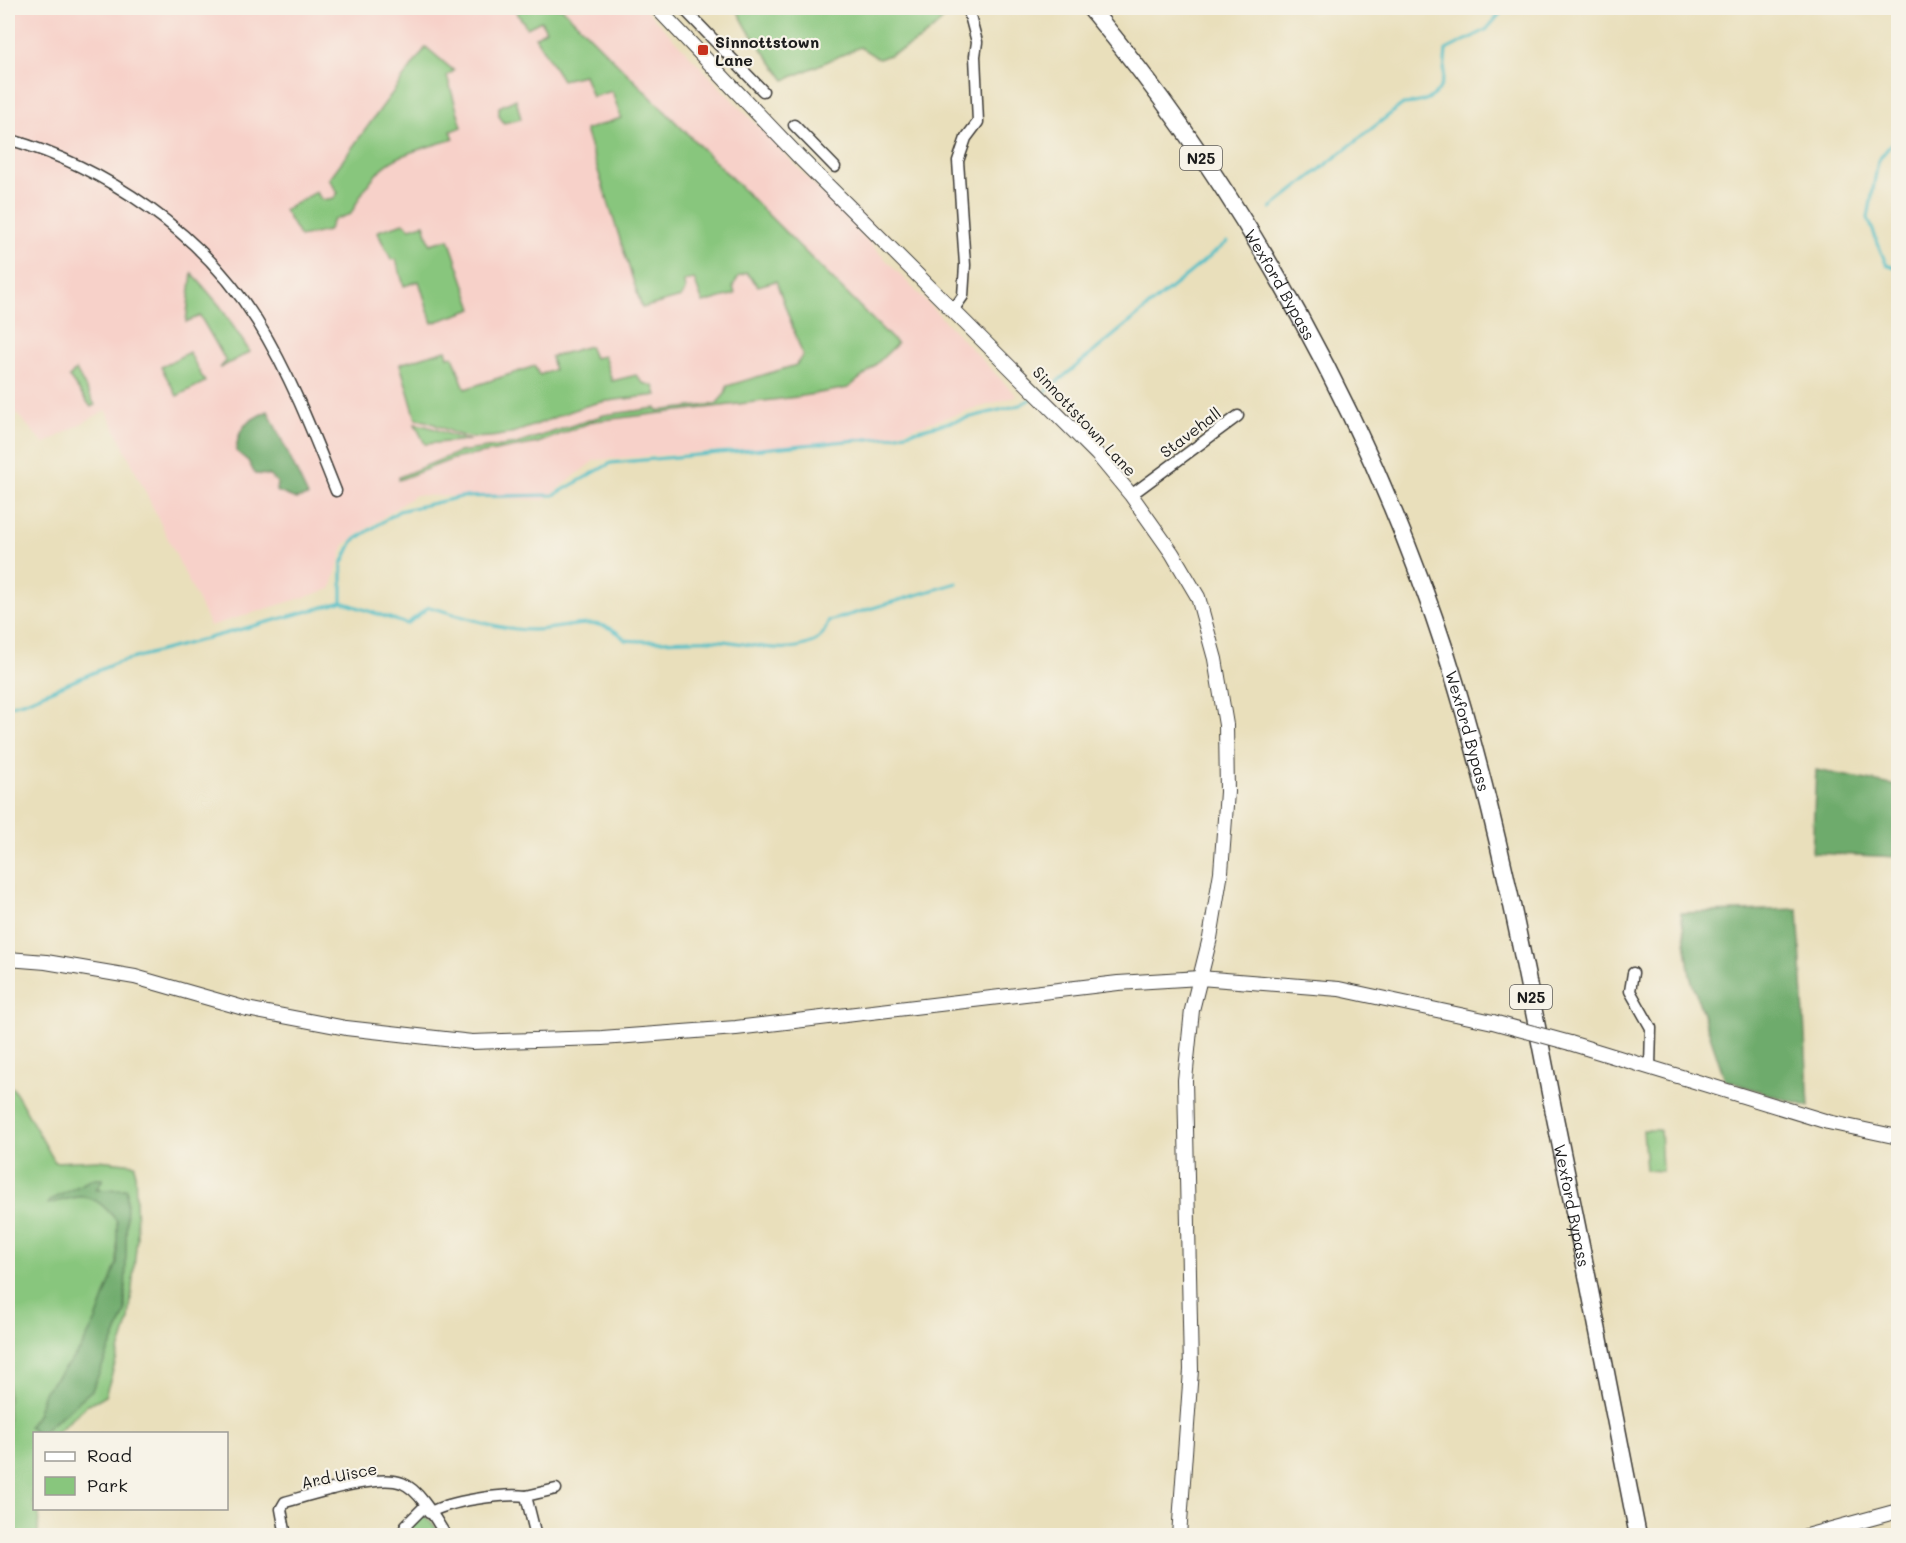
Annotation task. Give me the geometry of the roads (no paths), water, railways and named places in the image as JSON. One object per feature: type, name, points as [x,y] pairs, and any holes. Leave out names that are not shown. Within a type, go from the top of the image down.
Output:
[{"type":"highway","name":"Wexford Bypass","points":[[1090,8],[1198,154],[1281,285],[1357,430],[1424,591],[1446,654],[1481,770],[1516,919],[1638,1536]]},
{"type":"street","name":"Sinnottstown Lane","points":[[657,8],[801,159],[1097,454],[1131,495],[1172,553],[1198,597],[1215,659],[1226,725],[1227,792],[1221,872],[1192,1010],[1185,1080],[1191,1370],[1179,1536]]},
{"type":"street","points":[[683,8],[763,91]]},
{"type":"street","points":[[954,309],[963,296],[965,265],[958,161],[966,138],[978,122],[975,56],[977,42],[968,8]]},
{"type":"street","points":[[794,125],[835,167]]},
{"type":"street","points":[[8,139],[78,165],[128,193],[189,242],[219,271],[256,319],[279,361],[301,404],[336,491]]},
{"type":"street","points":[[801,159],[815,147]]},
{"type":"street","name":"Stavehall","points":[[1131,495],[1238,416]]},
{"type":"street","points":[[8,959],[46,962],[135,977],[247,1009],[346,1028],[472,1042],[597,1039],[736,1028],[1107,984],[1200,978],[1339,989],[1493,1022],[1570,1042],[1828,1122],[1899,1137]]},
{"type":"street","points":[[1633,973],[1630,991],[1651,1028],[1650,1067]]},
{"type":"street","name":"Ard Uisce","points":[[286,1536],[281,1509],[285,1502],[357,1484],[391,1480],[404,1483],[427,1509],[446,1536]]},
{"type":"street","points":[[403,1536],[406,1525],[427,1509],[513,1495],[526,1496],[556,1489]]},
{"type":"street","points":[[526,1496],[536,1536]]},
{"type":"street","points":[[1806,1536],[1899,1510]]},
{"type":"waterway","points":[[1271,208],[1403,104],[1416,103],[1434,96],[1442,82],[1446,50],[1486,30],[1505,8]]},
{"type":"waterway","points":[[1898,135],[1878,161],[1868,218],[1886,264],[1898,268]]},
{"type":"waterway","points":[[1046,391],[1227,242]]},
{"type":"waterway","points":[[8,706],[26,701],[116,663],[342,602],[342,564],[353,541],[399,511],[461,497],[554,495],[611,463],[890,437],[1020,405],[1031,399]]},
{"type":"waterway","points":[[342,602],[407,624],[429,607],[494,625],[520,629],[533,630],[594,624],[616,631],[625,640],[712,640],[788,648],[816,640],[823,633],[829,621],[957,583]]},
{"type":"place","name":"Sinnottstown Lane","points":[[703,50]]}]
